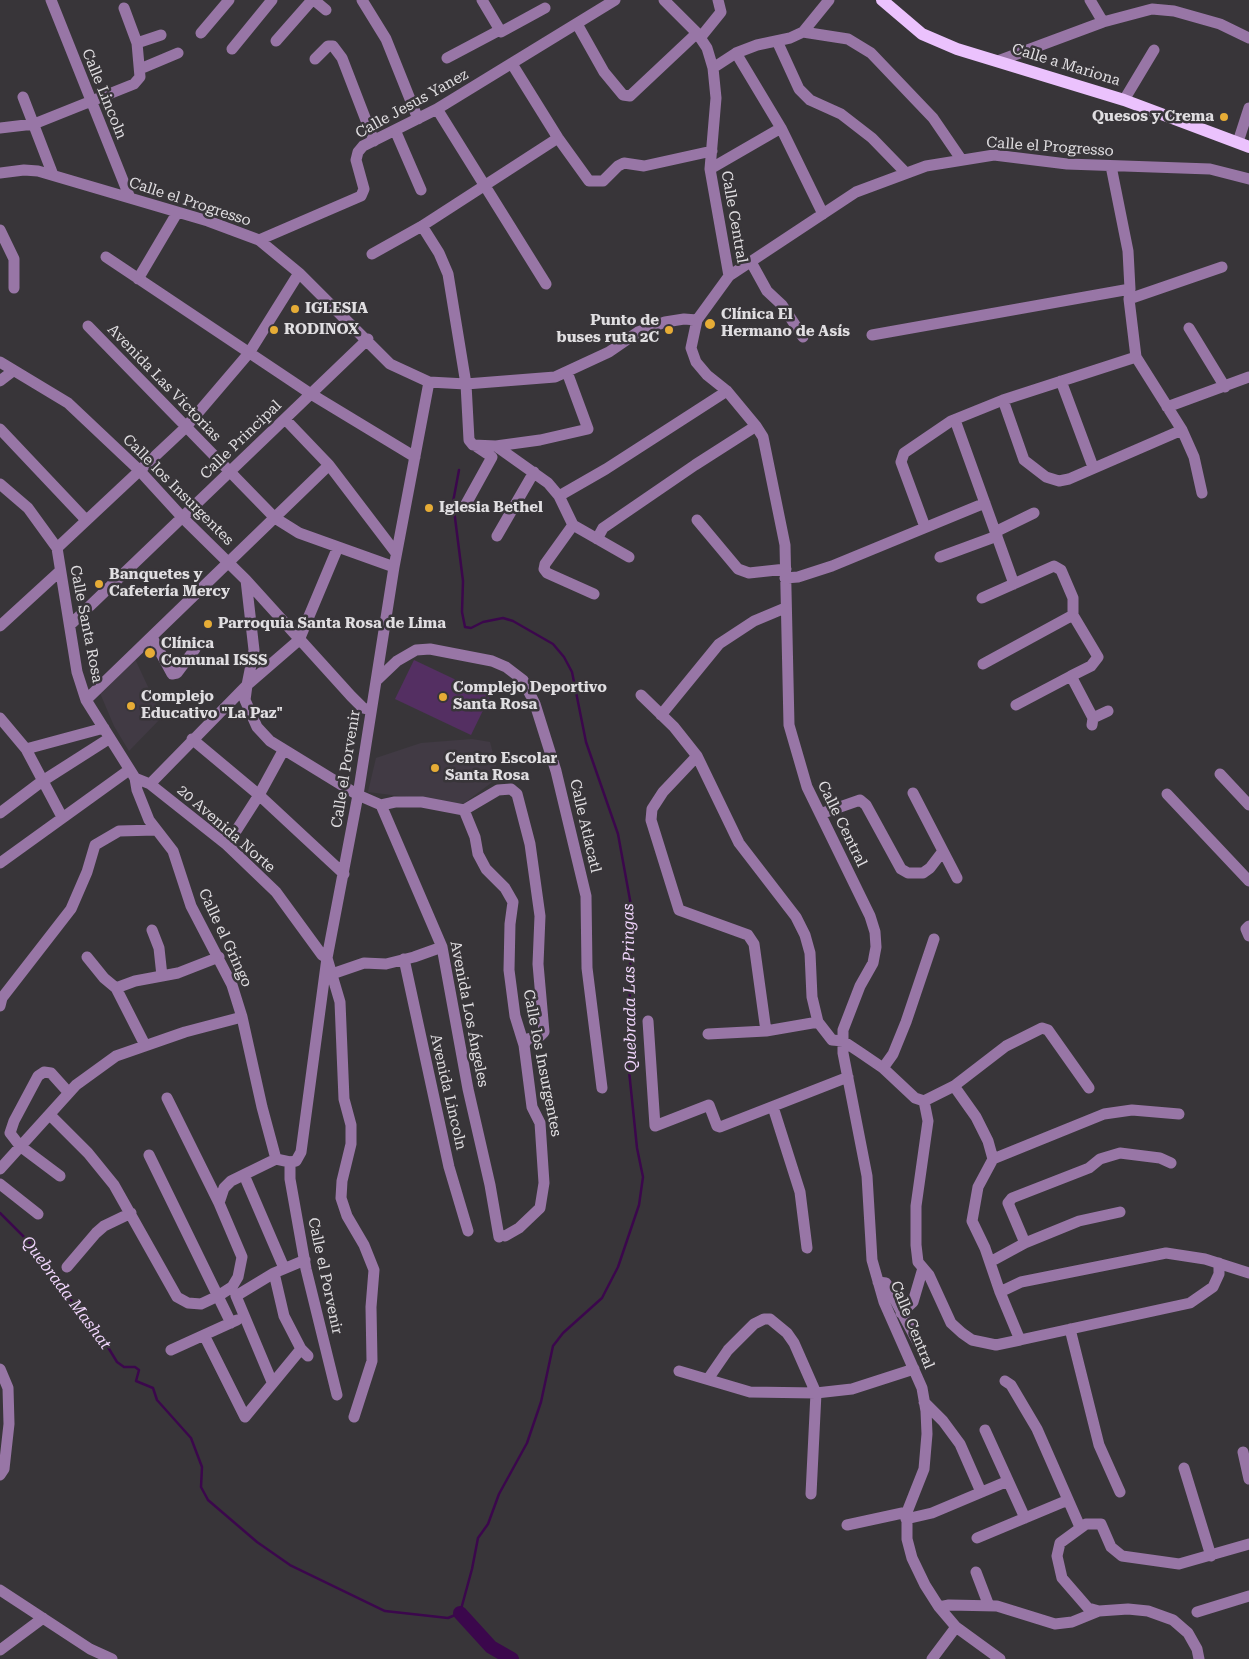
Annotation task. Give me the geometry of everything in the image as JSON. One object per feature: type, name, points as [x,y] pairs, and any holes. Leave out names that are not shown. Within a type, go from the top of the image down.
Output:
[{"type":"main road","name":"Calle a Mariona","points":[[882,0],[922,34],[957,49],[1124,100],[1243,144]]},
{"type":"street","name":"Calle Lincoln","points":[[51,0],[130,198]]},
{"type":"street","points":[[201,32],[229,0]]},
{"type":"street","points":[[232,49],[272,0]]},
{"type":"street","points":[[276,41],[315,0],[326,10]]},
{"type":"street","points":[[362,0],[386,40],[404,78],[418,119]]},
{"type":"street","points":[[482,0],[498,31]]},
{"type":"street","name":"Calle Jesus Yanez","points":[[258,240],[361,196],[364,189],[356,160],[358,152],[374,141],[438,109],[615,0]]},
{"type":"street","name":"Calle Central","points":[[664,0],[707,48],[713,68],[716,98],[710,169],[729,276],[697,320],[692,348],[696,362],[707,375],[727,391],[763,437],[785,545],[789,725],[806,787],[829,829],[870,916],[875,932],[876,947],[873,963],[851,1007],[843,1030],[842,1041],[867,1176],[870,1240],[878,1282],[884,1302],[922,1388],[924,1402],[928,1434],[924,1469],[907,1516],[907,1539],[912,1558],[925,1585],[939,1607],[956,1627],[1000,1659]]},
{"type":"street","points":[[577,24],[604,72],[623,95],[630,96],[698,36],[721,12],[718,0]]},
{"type":"street","points":[[713,68],[736,53],[777,40],[790,38],[803,32],[830,0]]},
{"type":"street","points":[[1090,0],[1103,22]]},
{"type":"street","points":[[0,128],[34,124],[134,84],[140,76],[137,43],[124,8]]},
{"type":"street","points":[[447,58],[545,8]]},
{"type":"street","points":[[998,61],[1103,22],[1152,8],[1174,11],[1220,24],[1249,38]]},
{"type":"street","points":[[803,32],[848,39],[871,53],[933,118],[961,159]]},
{"type":"street","points":[[137,43],[161,35]]},
{"type":"street","points":[[777,40],[793,80],[799,89],[810,100],[840,114],[872,138],[905,172]]},
{"type":"street","points":[[314,59],[328,46],[333,46],[342,58],[374,141]]},
{"type":"street","points":[[1124,100],[1154,50]]},
{"type":"street","points":[[140,69],[178,53]]},
{"type":"street","points":[[736,53],[780,128],[822,214]]},
{"type":"street","points":[[512,64],[558,138],[589,181],[595,183],[603,181],[618,166],[624,163],[644,166],[712,151]]},
{"type":"street","points":[[24,96],[53,175]]},
{"type":"street","points":[[1243,144],[1249,108]]},
{"type":"street","points":[[438,109],[546,284]]},
{"type":"street","points":[[710,169],[780,128]]},
{"type":"street","points":[[396,130],[421,190]]},
{"type":"street","points":[[372,254],[422,226],[558,138]]},
{"type":"street","name":"Calle el Progresso","points":[[729,276],[856,192],[905,172],[961,159],[994,155],[1067,164],[1210,169],[1249,179]]},
{"type":"street","points":[[1111,166],[1128,251],[1136,357],[1182,430],[1194,457],[1202,493]]},
{"type":"street","name":"Calle el Progresso","points":[[0,174],[24,170],[53,175],[208,221],[258,240],[299,273],[368,339],[390,364],[428,382],[466,384],[555,376],[609,352],[638,332],[666,322],[684,319],[697,320]]},
{"type":"street","points":[[138,279],[177,213]]},
{"type":"street","points":[[422,226],[439,253],[448,274],[466,384],[467,433],[473,445],[492,457],[466,504]]},
{"type":"street","points":[[0,230],[14,258],[14,288]]},
{"type":"street","points":[[106,257],[249,354],[415,457]]},
{"type":"street","points":[[751,262],[767,291],[782,304],[803,337]]},
{"type":"street","points":[[872,335],[1130,294],[1222,267]]},
{"type":"street","points":[[57,548],[185,428],[249,354],[299,273]]},
{"type":"street","name":"Avenida Las Victorias","points":[[88,326],[158,396],[185,428],[275,518],[299,533],[394,567]]},
{"type":"street","points":[[1189,328],[1225,387]]},
{"type":"street","name":"Calle Principal","points":[[70,625],[368,339]]},
{"type":"street","points":[[924,528],[901,462],[904,454],[911,447],[954,420],[1003,400],[1136,357]]},
{"type":"street","name":"Calle los Insurgentes","points":[[0,362],[68,403],[139,470],[182,517],[246,580],[351,696],[363,708],[371,710]]},
{"type":"street","points":[[0,381],[13,371]]},
{"type":"street","points":[[473,445],[496,446],[540,440],[588,428],[566,372]]},
{"type":"street","points":[[1167,407],[1249,377]]},
{"type":"street","points":[[1060,381],[1093,467]]},
{"type":"street","name":"Calle el Porvenir","points":[[337,1395],[304,1260],[290,1179],[293,1162],[301,1152],[327,958],[358,795],[396,553],[428,382]]},
{"type":"street","points":[[559,496],[606,469],[727,391]]},
{"type":"street","points":[[1003,400],[1024,460],[1033,469],[1046,477],[1059,481],[1069,479],[1182,430]]},
{"type":"street","points":[[285,419],[329,465],[396,553]]},
{"type":"street","points":[[954,420],[1014,584]]},
{"type":"street","points":[[597,539],[604,528],[695,465],[756,426]]},
{"type":"street","points":[[0,429],[86,520]]},
{"type":"street","points":[[496,446],[548,482],[559,496],[573,525],[629,557]]},
{"type":"street","points":[[86,700],[329,465]]},
{"type":"street","points":[[497,536],[534,472]]},
{"type":"street","name":"Calle Santa Rosa","points":[[0,484],[28,508],[57,548],[77,672],[86,700],[132,774]]},
{"type":"street","points":[[697,520],[738,569],[749,573],[786,574],[798,577],[832,566],[985,503]]},
{"type":"street","points":[[940,557],[996,534],[1034,513]]},
{"type":"street","points":[[573,525],[544,564],[544,569],[547,573],[594,594]]},
{"type":"street","points":[[150,784],[247,685],[299,640],[338,547]]},
{"type":"street","points":[[982,598],[1054,566],[1061,570],[1073,598],[1073,616],[1098,657],[1091,666],[1016,705]]},
{"type":"street","points":[[0,625],[60,571]]},
{"type":"street","points":[[246,580],[254,650],[245,700],[257,727],[283,751],[358,795],[381,805],[395,802],[422,802],[464,810],[498,790],[512,789],[517,794],[530,844],[540,916],[538,964],[544,1032],[540,1036],[528,1039],[524,1045]]},
{"type":"street","points":[[661,715],[719,644],[754,621],[785,608]]},
{"type":"street","points":[[983,664],[1073,616]]},
{"type":"street","points":[[152,637],[172,674],[177,673],[196,649]]},
{"type":"street","name":"Calle Atlacatl","points":[[376,681],[396,661],[416,650],[430,649],[492,661],[506,667],[522,680],[535,704],[556,771],[586,896],[587,968],[602,1088]]},
{"type":"street","points":[[1071,676],[1093,722],[1108,711]]},
{"type":"street","points":[[641,696],[661,715],[697,756],[739,843],[764,878],[786,902],[805,935],[810,953],[812,997],[818,1022],[832,1040],[842,1041],[883,1068],[915,1098],[924,1101],[954,1086],[1006,1046],[1042,1028],[1048,1030],[1089,1088]]},
{"type":"street","points":[[0,718],[26,749],[62,817]]},
{"type":"street","points":[[26,749],[107,733]]},
{"type":"street","points":[[0,813],[107,733]]},
{"type":"street","points":[[192,739],[259,796],[344,874]]},
{"type":"street","points":[[227,845],[259,796],[283,751]]},
{"type":"street","points":[[697,756],[663,792],[652,809],[651,820],[679,910],[684,914],[748,935],[754,944],[766,1030]]},
{"type":"street","points":[[0,863],[62,817],[132,774]]},
{"type":"street","name":"20 Avenida Norte","points":[[132,774],[150,784],[227,845],[276,892],[322,955],[327,958]]},
{"type":"street","name":"Calle el Gringo","points":[[132,774],[155,830],[174,851],[191,906],[232,985],[242,1017],[262,1107],[276,1159]]},
{"type":"street","points":[[1220,774],[1249,805]]},
{"type":"street","points":[[913,793],[956,878]]},
{"type":"street","points":[[1167,794],[1249,881]]},
{"type":"street","points":[[820,814],[860,800],[866,804],[901,869],[908,873],[923,873],[930,868],[943,851]]},
{"type":"street","name":"Avenida Los Ángeles","points":[[381,805],[442,947],[468,1089],[502,1236]]},
{"type":"street","name":"Calle los Insurgentes","points":[[464,810],[475,837],[478,854],[486,869],[505,888],[513,902],[510,924],[509,970],[515,1016],[524,1045],[532,1107],[540,1123],[544,1183],[540,1208],[519,1228],[502,1236]]},
{"type":"street","points":[[0,1006],[2,998],[71,909],[84,879],[95,845],[119,831],[155,830]]},
{"type":"street","points":[[1249,926],[1246,928],[1249,936]]},
{"type":"street","points":[[152,930],[158,948],[162,976]]},
{"type":"street","points":[[883,1068],[893,1054],[906,1022],[934,939]]},
{"type":"street","points":[[332,974],[364,963],[386,964],[442,947]]},
{"type":"street","points":[[87,957],[104,978],[116,988],[145,1044]]},
{"type":"street","points":[[116,988],[135,981],[192,969],[219,958]]},
{"type":"street","points":[[327,958],[340,1002],[344,1099],[350,1125],[351,1144],[342,1180],[341,1198],[347,1216],[364,1245],[374,1270],[371,1307],[372,1361],[354,1417]]},
{"type":"street","name":"Avenida Lincoln","points":[[404,959],[449,1167],[468,1231]]},
{"type":"street","points":[[0,1169],[69,1093],[116,1056],[145,1044],[242,1017]]},
{"type":"street","points":[[648,1021],[655,1126],[709,1105],[717,1126],[720,1127],[848,1077]]},
{"type":"street","points":[[708,1034],[766,1030],[818,1022]]},
{"type":"street","points":[[60,1176],[20,1146],[10,1133],[14,1121],[38,1076],[44,1072],[51,1072],[69,1093]]},
{"type":"street","points":[[954,1086],[976,1117],[988,1141],[992,1159],[978,1188],[972,1221],[1020,1340]]},
{"type":"street","points":[[50,1115],[102,1170],[131,1213],[176,1297],[188,1303],[201,1304],[232,1287],[238,1277],[242,1257],[219,1203],[167,1098]]},
{"type":"street","points":[[924,1101],[928,1121],[916,1206],[918,1262],[929,1275],[952,1323],[972,1340],[996,1345],[1190,1303],[1213,1287],[1219,1274],[1219,1263]]},
{"type":"street","points":[[773,1107],[800,1192],[807,1248]]},
{"type":"street","points":[[992,1159],[1104,1114],[1132,1110],[1179,1114]]},
{"type":"street","points":[[1025,1244],[1008,1203],[1012,1198],[1089,1168],[1100,1159],[1120,1153],[1160,1158],[1171,1163]]},
{"type":"street","points":[[149,1155],[231,1323]]},
{"type":"street","points":[[219,1203],[224,1188],[244,1175],[276,1159],[293,1162]]},
{"type":"street","points":[[204,1335],[245,1417],[272,1382],[305,1352],[284,1316],[279,1271],[244,1175]]},
{"type":"street","points":[[0,1184],[38,1214]]},
{"type":"street","points":[[990,1262],[1025,1244],[1079,1221],[1120,1212]]},
{"type":"street","points":[[67,1266],[104,1226],[131,1213]]},
{"type":"street","points":[[1000,1292],[1021,1282],[1166,1253],[1183,1254],[1249,1273]]},
{"type":"street","points":[[272,1382],[236,1296],[279,1271],[304,1260]]},
{"type":"street","points":[[901,1313],[912,1302],[923,1268]]},
{"type":"street","points":[[878,1282],[886,1283],[924,1354]]},
{"type":"street","points":[[171,1350],[244,1316]]},
{"type":"street","points":[[708,1380],[728,1350],[754,1324],[764,1319],[770,1319],[787,1333],[794,1343],[816,1393],[811,1494]]},
{"type":"street","points":[[1070,1329],[1099,1446],[1120,1492]]},
{"type":"street","points":[[679,1371],[750,1392],[816,1393],[852,1389],[914,1368]]},
{"type":"street","points":[[0,1369],[8,1388],[9,1424],[4,1469],[0,1475]]},
{"type":"street","points":[[1004,1381],[1011,1385],[1037,1429],[1080,1528]]},
{"type":"street","points":[[924,1402],[951,1430],[960,1444],[980,1492]]},
{"type":"street","points":[[985,1430],[1025,1518]]},
{"type":"street","points":[[1243,1452],[1249,1479]]},
{"type":"street","points":[[1184,1468],[1211,1556]]},
{"type":"street","points":[[847,1526],[932,1513],[1008,1481]]},
{"type":"street","points":[[978,1538],[1068,1500]]},
{"type":"street","points":[[1099,1611],[1088,1608],[1079,1600],[1062,1578],[1057,1556],[1060,1543],[1086,1524],[1101,1524],[1107,1534],[1111,1547],[1122,1556],[1178,1564],[1249,1544]]},
{"type":"street","points":[[976,1572],[989,1606]]},
{"type":"street","points":[[3,1596],[43,1618],[87,1654],[112,1659]]},
{"type":"street","points":[[1197,1612],[1249,1596]]},
{"type":"street","points":[[939,1607],[949,1604],[989,1606],[1024,1613],[1055,1624],[1072,1622],[1099,1611],[1128,1609],[1148,1611],[1173,1620],[1188,1633],[1197,1649],[1199,1659]]},
{"type":"street","points":[[0,1650],[43,1618]]},
{"type":"street","points":[[935,1658],[956,1627]]},
{"type":"shaded area","name":"Complejo Educativo \"La Paz\"","points":[[135,659],[162,717],[129,751],[114,726],[100,693]]},
{"type":"shaded area","name":"Complejo Deportivo Santa Rosa","points":[[414,660],[490,696],[471,735],[395,699]]},
{"type":"shaded area","name":"Centro Escolar Santa Rosa","points":[[472,739],[490,742],[499,777],[463,804],[368,792],[376,758],[421,743]]},
{"type":"waterway","name":"Quebrada Las Pringas","points":[[0,1213],[34,1247],[42,1265],[103,1339],[117,1362],[124,1367],[135,1367],[139,1370],[136,1381],[153,1388],[157,1400],[191,1438],[202,1467],[201,1487],[208,1500],[257,1542],[290,1565],[385,1611],[448,1618],[460,1613],[478,1538],[488,1524],[499,1494],[527,1443],[541,1402],[553,1346],[563,1333],[602,1298],[618,1267],[639,1205],[643,1177],[637,1148],[628,1061],[632,911],[618,834],[586,742],[572,672],[564,657],[553,644],[513,621],[503,618],[483,622],[471,628],[465,627],[462,612],[463,581],[453,502],[459,470]]},
{"type":"waterway","points":[[460,1613],[491,1647],[512,1659]]},
{"type":"place","name":"Quesos y Crema","points":[[1224,117]]},
{"type":"place","name":"IGLESIA","points":[[295,309]]},
{"type":"place","name":"Clínica El Hermano de Asís","points":[[710,324]]},
{"type":"place","name":"RODINOX","points":[[274,330]]},
{"type":"place","name":"Punto de buses ruta 2C","points":[[669,330]]},
{"type":"place","name":"Iglesia Bethel","points":[[429,508]]},
{"type":"place","name":"Banquetes y Cafetería Mercy","points":[[99,584]]},
{"type":"place","name":"Parroquia Santa Rosa de Lima","points":[[208,624]]},
{"type":"place","name":"Clínica Comunal ISSS","points":[[150,653]]},
{"type":"place","name":"Complejo Deportivo Santa Rosa","points":[[443,697]]},
{"type":"place","name":"Complejo Educativo \"La Paz\"","points":[[131,706]]},
{"type":"place","name":"Centro Escolar Santa Rosa","points":[[435,768]]},
{"type":"water label","name":"Quebrada Mashat","points":[[66,1293]]}]
